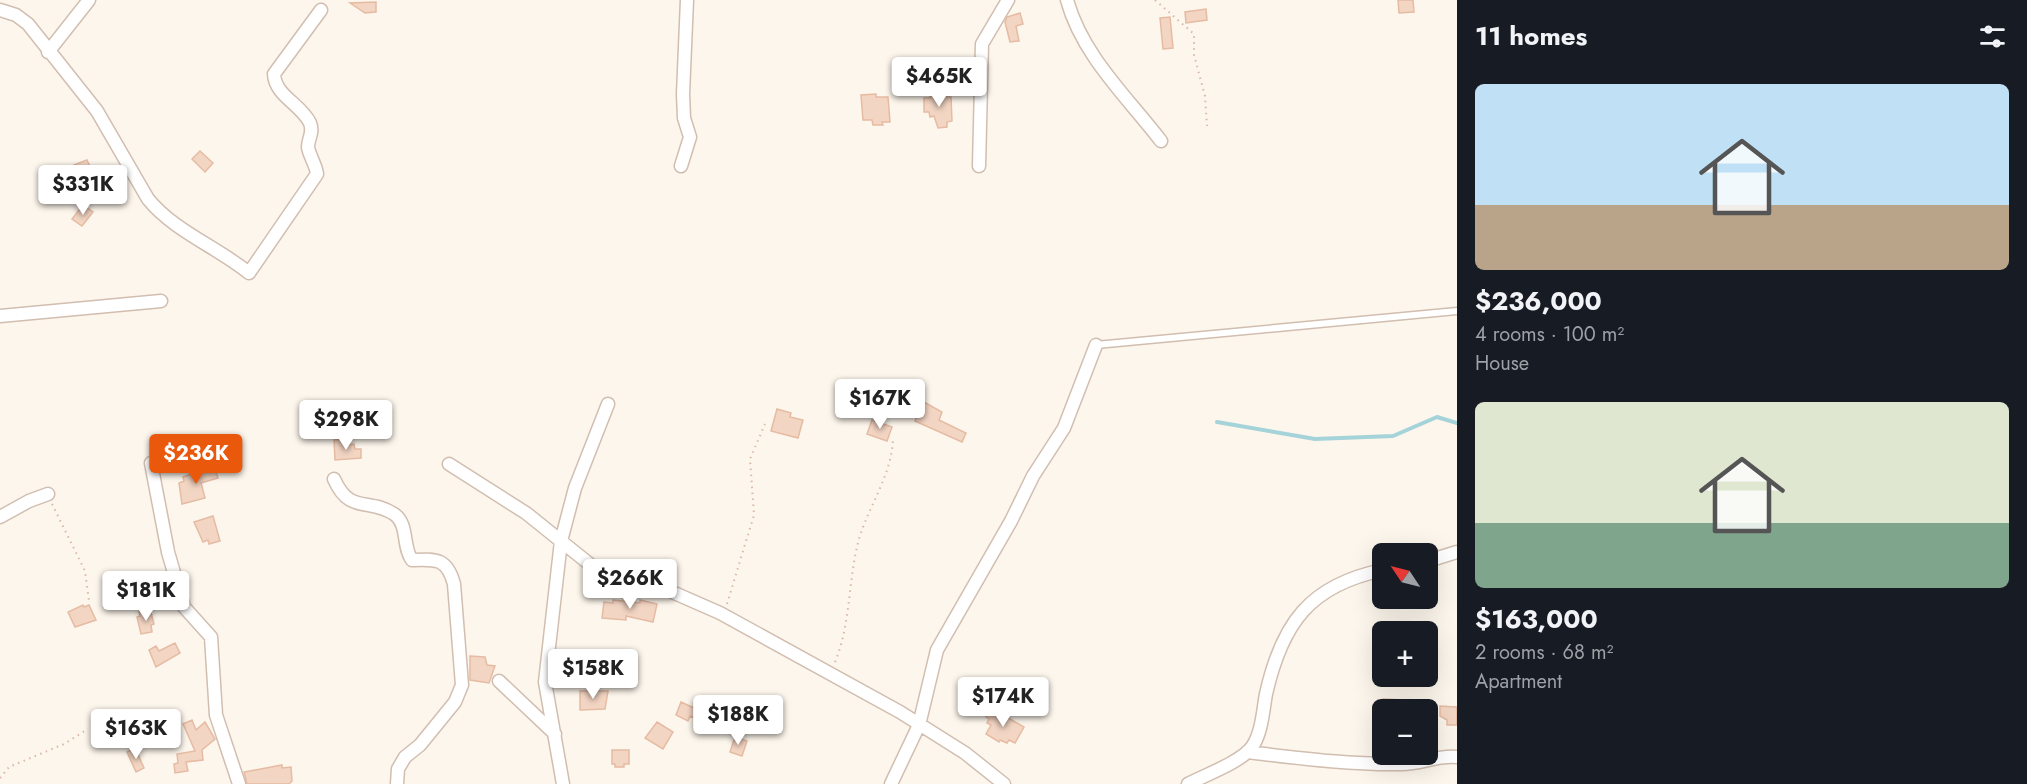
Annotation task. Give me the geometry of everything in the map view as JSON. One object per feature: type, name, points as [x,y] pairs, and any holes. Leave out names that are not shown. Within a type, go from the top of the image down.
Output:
[{"type":"street","points":[[48,52],[89,0]]},
{"type":"street","points":[[681,166],[690,137],[684,118],[683,94],[687,0]]},
{"type":"street","points":[[979,166],[982,44],[1008,0]]},
{"type":"street","points":[[1067,0],[1076,28],[1085,43],[1122,95],[1161,141]]},
{"type":"street","points":[[0,10],[23,20],[97,111],[148,199],[159,212],[232,259],[249,273],[317,174],[308,146],[312,136],[310,124],[303,113],[279,89],[274,74],[321,10]]},
{"type":"street","points":[[0,316],[161,301]]},
{"type":"street","points":[[891,784],[919,725],[937,650],[1011,521],[1033,476],[1064,428],[1096,345]]},
{"type":"street","points":[[563,784],[545,682],[561,541],[575,488],[608,404]]},
{"type":"street","points":[[151,463],[168,552],[184,608],[211,637],[216,715],[239,784]]},
{"type":"street","points":[[449,464],[526,513],[592,566],[639,578],[720,613],[827,671],[919,725],[965,753],[1004,784]]},
{"type":"street","points":[[334,479],[340,494],[351,502],[382,508],[396,515],[403,526],[406,553],[412,560],[429,558],[443,564],[450,571],[454,584],[462,685],[455,702],[420,745],[405,757],[398,769],[397,784]]},
{"type":"street","points":[[0,517],[29,501],[48,494]]},
{"type":"street","points":[[1438,558],[1457,552]]},
{"type":"street","points":[[1188,784],[1248,752],[1258,733],[1269,679],[1280,647],[1305,608],[1334,585],[1372,573]]},
{"type":"street","points":[[498,681],[556,734]]},
{"type":"street","points":[[1248,752],[1311,759],[1402,764],[1436,757],[1457,757]]},
{"type":"lane","points":[[1096,345],[1457,311]]},
{"type":"path","points":[[1155,0],[1194,34],[1194,55],[1205,96],[1207,126]]},
{"type":"path","points":[[720,613],[730,597],[754,515],[750,459],[765,424]]},
{"type":"path","points":[[827,671],[837,656],[858,541],[878,495],[892,453],[893,438]]},
{"type":"path","points":[[48,494],[85,571],[89,602]]},
{"type":"path","points":[[0,778],[9,767],[64,744],[88,729]]},
{"type":"building","points":[[1398,0],[1413,0],[1414,12],[1399,13]]},
{"type":"building","points":[[376,2],[376,12],[365,13],[350,3]]},
{"type":"building","points":[[1206,9],[1207,20],[1186,23],[1185,12]]},
{"type":"building","points":[[1020,13],[1023,24],[1016,26],[1019,41],[1010,42],[1005,22],[1007,17]]},
{"type":"building","points":[[1170,17],[1173,48],[1163,49],[1160,18]]},
{"type":"building","points":[[946,91],[947,97],[951,97],[952,121],[947,122],[947,127],[938,128],[934,116],[930,117],[929,112],[924,112],[924,98],[930,98],[930,92]]},
{"type":"building","points":[[876,94],[876,97],[888,97],[890,122],[882,122],[883,125],[873,125],[872,120],[863,120],[861,95]]},
{"type":"building","points":[[200,151],[213,163],[205,172],[192,159]]},
{"type":"building","points":[[87,160],[93,173],[101,169],[106,186],[90,194],[74,165]]},
{"type":"building","points":[[83,205],[93,212],[82,226],[72,219]]},
{"type":"building","points":[[922,401],[942,412],[939,420],[966,433],[962,442],[915,421]]},
{"type":"building","points":[[777,409],[791,413],[790,417],[803,420],[798,438],[771,431]]},
{"type":"building","points":[[872,420],[892,427],[887,441],[867,434]]},
{"type":"building","points":[[347,439],[347,445],[354,444],[355,449],[361,449],[361,458],[335,460],[334,440]]},
{"type":"building","points":[[214,466],[218,478],[201,483],[205,498],[182,504],[179,483],[184,481],[183,477]]},
{"type":"building","points":[[213,516],[220,541],[209,544],[208,540],[203,542],[194,522]]},
{"type":"building","points":[[613,600],[640,603],[640,600],[657,604],[653,622],[626,616],[626,620],[602,618],[604,602],[613,603]]},
{"type":"building","points":[[83,605],[84,607],[89,605],[96,620],[75,627],[68,612]]},
{"type":"building","points":[[150,609],[154,624],[151,625],[152,632],[141,634],[137,617],[140,616],[139,612]]},
{"type":"building","points":[[175,643],[180,653],[156,667],[149,650],[156,646],[159,651]]},
{"type":"building","points":[[470,656],[485,657],[487,665],[495,666],[489,683],[470,680]]},
{"type":"building","points":[[580,691],[608,691],[605,709],[580,710]]},
{"type":"building","points":[[681,702],[701,711],[697,719],[690,716],[688,721],[676,715]]},
{"type":"building","points":[[1440,706],[1457,707],[1457,725],[1447,725],[1447,720],[1440,716]]},
{"type":"building","points":[[991,708],[1024,727],[1015,743],[1009,740],[1007,743],[1000,740],[999,742],[986,734],[991,725],[987,723],[989,719],[986,717]]},
{"type":"building","points":[[192,720],[196,730],[205,722],[215,739],[202,750],[203,760],[186,762],[188,771],[175,773],[174,764],[178,763],[177,754],[195,751],[183,724]]},
{"type":"building","points":[[657,722],[673,732],[663,749],[645,738]]},
{"type":"building","points":[[735,737],[747,741],[742,756],[730,752]]},
{"type":"building","points":[[135,748],[144,768],[136,772],[127,752]]},
{"type":"building","points":[[612,750],[629,750],[629,764],[624,764],[624,767],[615,767],[615,764],[612,764]]},
{"type":"building","points":[[282,765],[282,768],[291,767],[292,781],[289,784],[247,784],[244,772]]},
{"type":"waterway","points":[[1217,422],[1315,439],[1393,436],[1437,417],[1457,423]]}]
